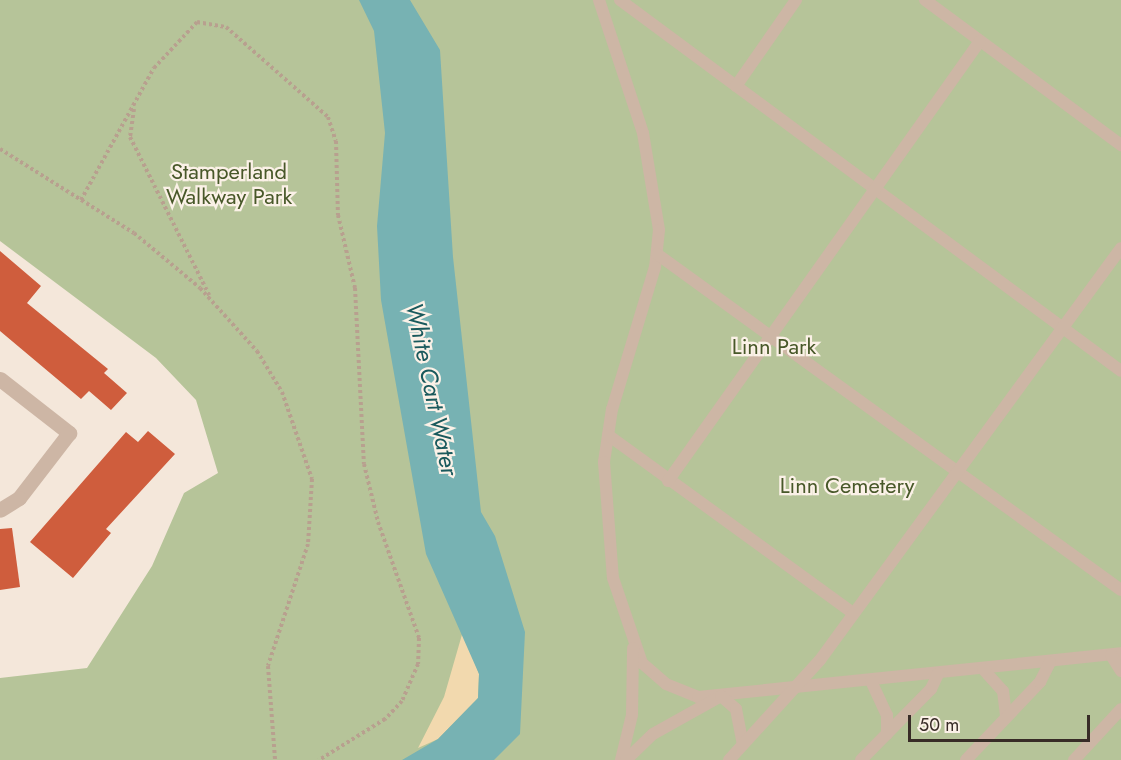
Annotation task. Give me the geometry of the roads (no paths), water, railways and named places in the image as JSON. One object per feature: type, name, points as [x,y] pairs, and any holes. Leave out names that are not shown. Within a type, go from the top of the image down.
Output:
[{"type":"street","points":[[0,379],[69,433],[20,498],[0,510]]},
{"type":"lane","points":[[599,0],[643,133],[655,187],[657,254],[608,435],[604,516],[613,578],[632,644],[642,663],[666,684],[698,697],[795,690],[1116,654],[1121,671]]},
{"type":"lane","points":[[620,0],[1121,371]]},
{"type":"lane","points":[[925,0],[1121,145]]},
{"type":"lane","points":[[736,86],[790,2]]},
{"type":"lane","points":[[668,481],[980,41]]},
{"type":"lane","points":[[729,760],[795,690],[853,614],[1060,326],[1121,248]]},
{"type":"lane","points":[[657,254],[1121,590]]},
{"type":"lane","points":[[608,435],[853,614]]},
{"type":"lane","points":[[621,760],[632,715],[632,644]]},
{"type":"lane","points":[[966,760],[1045,677],[1050,662]]},
{"type":"lane","points":[[983,669],[1003,691],[1006,716]]},
{"type":"lane","points":[[861,760],[931,689],[938,674]]},
{"type":"lane","points":[[871,681],[886,715],[887,734]]},
{"type":"lane","points":[[721,696],[736,709],[743,744]]},
{"type":"lane","points":[[626,760],[653,734],[721,696]]},
{"type":"lane","points":[[1074,760],[1120,707]]},
{"type":"water","name":"White Cart Water","points":[[359,0],[410,0],[440,50],[453,257],[481,512],[495,536],[525,632],[520,734],[494,760],[402,760],[438,739],[478,698],[479,674],[426,554],[381,300],[377,226],[385,133],[374,31]]},
{"type":"park label","name":"Stamperland Walkway Park","points":[[229,184]]},
{"type":"park label","name":"Linn Park","points":[[774,347]]},
{"type":"park label","name":"Linn Cemetery","points":[[847,486]]}]
